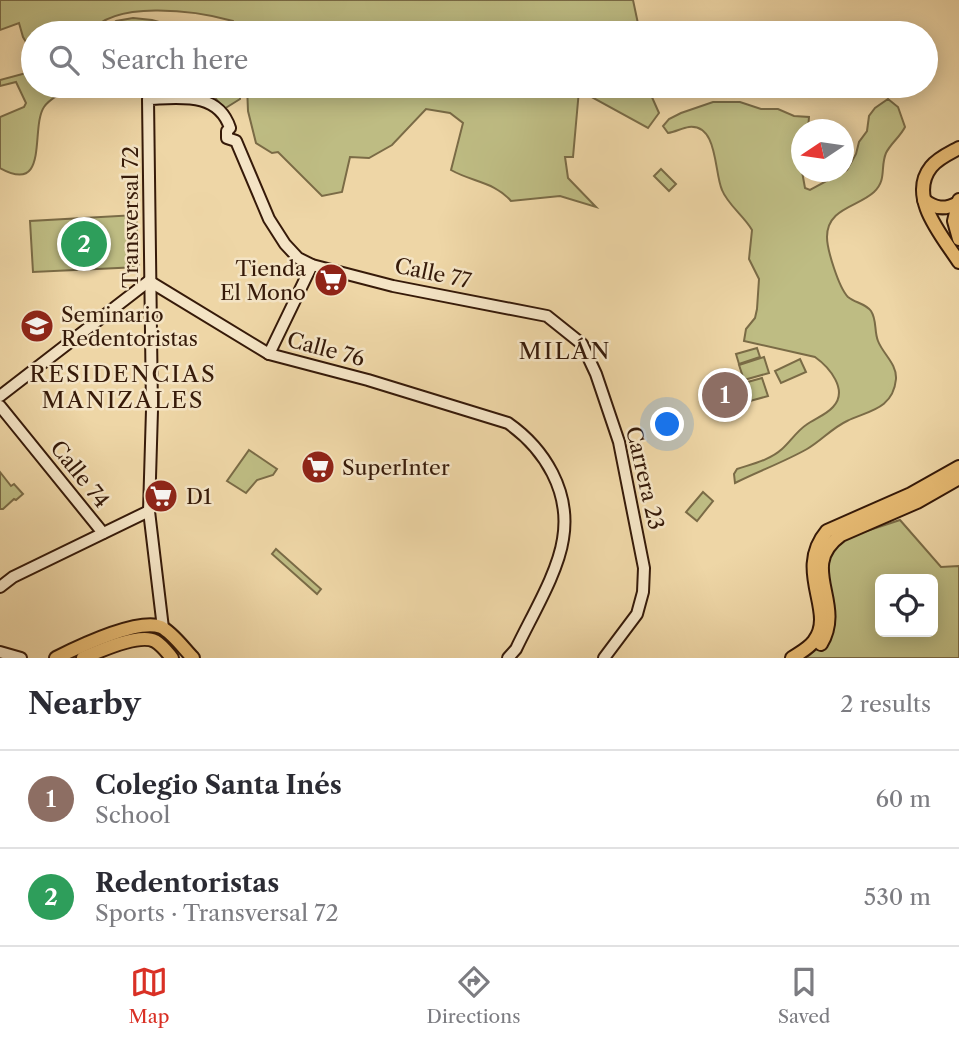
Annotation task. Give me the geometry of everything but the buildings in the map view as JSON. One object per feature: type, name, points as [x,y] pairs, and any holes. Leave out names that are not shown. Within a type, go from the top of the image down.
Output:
[{"type":"main road","points":[[959,148],[931,166],[923,188],[928,213],[959,262]]},
{"type":"main road","points":[[940,159],[958,163]]},
{"type":"main road","points":[[924,200],[940,208],[958,201]]},
{"type":"main road","points":[[958,201],[954,221],[959,239]]},
{"type":"main road","points":[[792,658],[808,648],[819,632],[821,621],[813,569],[814,554],[827,531],[911,494],[959,467]]},
{"type":"main road","points":[[806,658],[820,646],[828,633],[830,621],[821,564],[830,542],[917,502],[959,478]]},
{"type":"main road","points":[[57,658],[124,630],[146,625],[163,628],[193,658]]},
{"type":"main road","points":[[83,658],[141,639],[154,640],[172,658]]},
{"type":"street","name":"Transversal 72","points":[[163,628],[149,512],[152,410],[148,99],[203,99],[223,114],[230,128],[240,131],[240,138],[236,141],[276,233],[298,258],[312,265]]},
{"type":"street","points":[[269,354],[312,265]]},
{"type":"street","name":"Calle 77","points":[[312,265],[393,286],[547,316]]},
{"type":"street","name":"Calle 76","points":[[149,281],[269,354],[368,380],[508,423],[525,435],[542,454],[556,479],[565,511],[563,539],[556,564],[516,649],[508,658]]},
{"type":"street","points":[[0,396],[149,281]]},
{"type":"street","name":"Carrera 23","points":[[547,316],[577,339],[589,356],[620,442],[642,549],[645,568],[643,592],[637,614],[604,658]]},
{"type":"street","name":"Calle 74","points":[[0,406],[103,533]]},
{"type":"street","points":[[0,587],[13,577],[149,512]]},
{"type":"street","points":[[0,652],[21,658]]},
{"type":"shaded area","points":[[0,0],[633,0],[637,21],[233,21],[155,10],[117,16],[106,21],[21,21],[21,30],[19,23],[0,30]]},
{"type":"shaded area","points":[[133,18],[156,21],[116,21]]},
{"type":"shaded area","points":[[21,74],[21,92],[16,82],[0,86],[0,80]]},
{"type":"shaded area","points":[[24,98],[54,98],[44,107],[40,117],[36,156],[32,167],[26,173],[16,174],[0,168],[0,117],[24,107],[26,103]]},
{"type":"shaded area","points":[[215,98],[240,98],[240,99],[224,109]]},
{"type":"shaded area","points":[[247,98],[578,98],[573,157],[565,157],[568,178],[596,207],[560,196],[511,201],[491,186],[451,170],[463,123],[450,113],[426,109],[392,145],[369,158],[350,157],[342,192],[322,196],[278,152],[272,153],[256,143]]},
{"type":"shaded area","points":[[594,98],[652,98],[659,113],[648,128]]},
{"type":"shaded area","points":[[888,99],[898,107],[905,127],[886,153],[881,183],[874,192],[844,209],[832,220],[827,237],[841,286],[848,297],[869,308],[873,314],[878,341],[896,374],[894,389],[878,408],[842,424],[798,454],[735,483],[734,474],[737,469],[777,453],[803,427],[830,410],[837,400],[838,386],[831,373],[815,357],[744,341],[746,329],[755,318],[757,309],[759,279],[749,259],[752,230],[722,190],[713,151],[705,133],[698,128],[689,127],[668,133],[663,126],[669,119],[681,113],[713,102],[740,102],[761,109],[778,109],[794,116],[809,117],[791,119],[791,182],[804,182],[805,188],[810,190],[825,182],[854,182],[854,158],[859,142],[867,131],[869,116]]},
{"type":"shaded area","points":[[661,169],[676,184],[669,191],[654,176]]},
{"type":"shaded area","points":[[136,215],[139,267],[33,272],[30,221]]},
{"type":"shaded area","points":[[757,348],[760,357],[739,364],[736,354]]},
{"type":"shaded area","points":[[764,357],[769,373],[744,380],[739,365]]},
{"type":"shaded area","points":[[800,359],[806,372],[781,383],[775,371]]},
{"type":"shaded area","points":[[762,378],[768,396],[750,401],[744,383]]},
{"type":"shaded area","points":[[249,450],[277,469],[273,475],[257,480],[246,493],[227,481]]},
{"type":"shaded area","points":[[0,472],[11,486],[14,484],[23,494],[3,509],[0,509]]},
{"type":"shaded area","points":[[703,492],[713,501],[697,521],[686,512]]},
{"type":"shaded area","points":[[900,520],[941,567],[959,566],[959,658],[806,658],[820,646],[822,576],[830,543]]},
{"type":"shaded area","points":[[276,549],[321,589],[317,594],[272,554]]},
{"type":"place","name":"Redentoristas","points":[[84,244]]},
{"type":"place","name":"Tienda El Mono","points":[[331,280]]},
{"type":"place","name":"Seminario Redentoristas","points":[[37,326]]},
{"type":"place","name":"Colegio Santa Inés","points":[[725,395]]},
{"type":"place","name":"SuperInter","points":[[318,467]]},
{"type":"place","name":"D1","points":[[161,496]]},
{"type":"district","name":"MILÁN","points":[[565,351]]},
{"type":"district","name":"RESIDENCIAS MANIZALES","points":[[123,387]]}]
